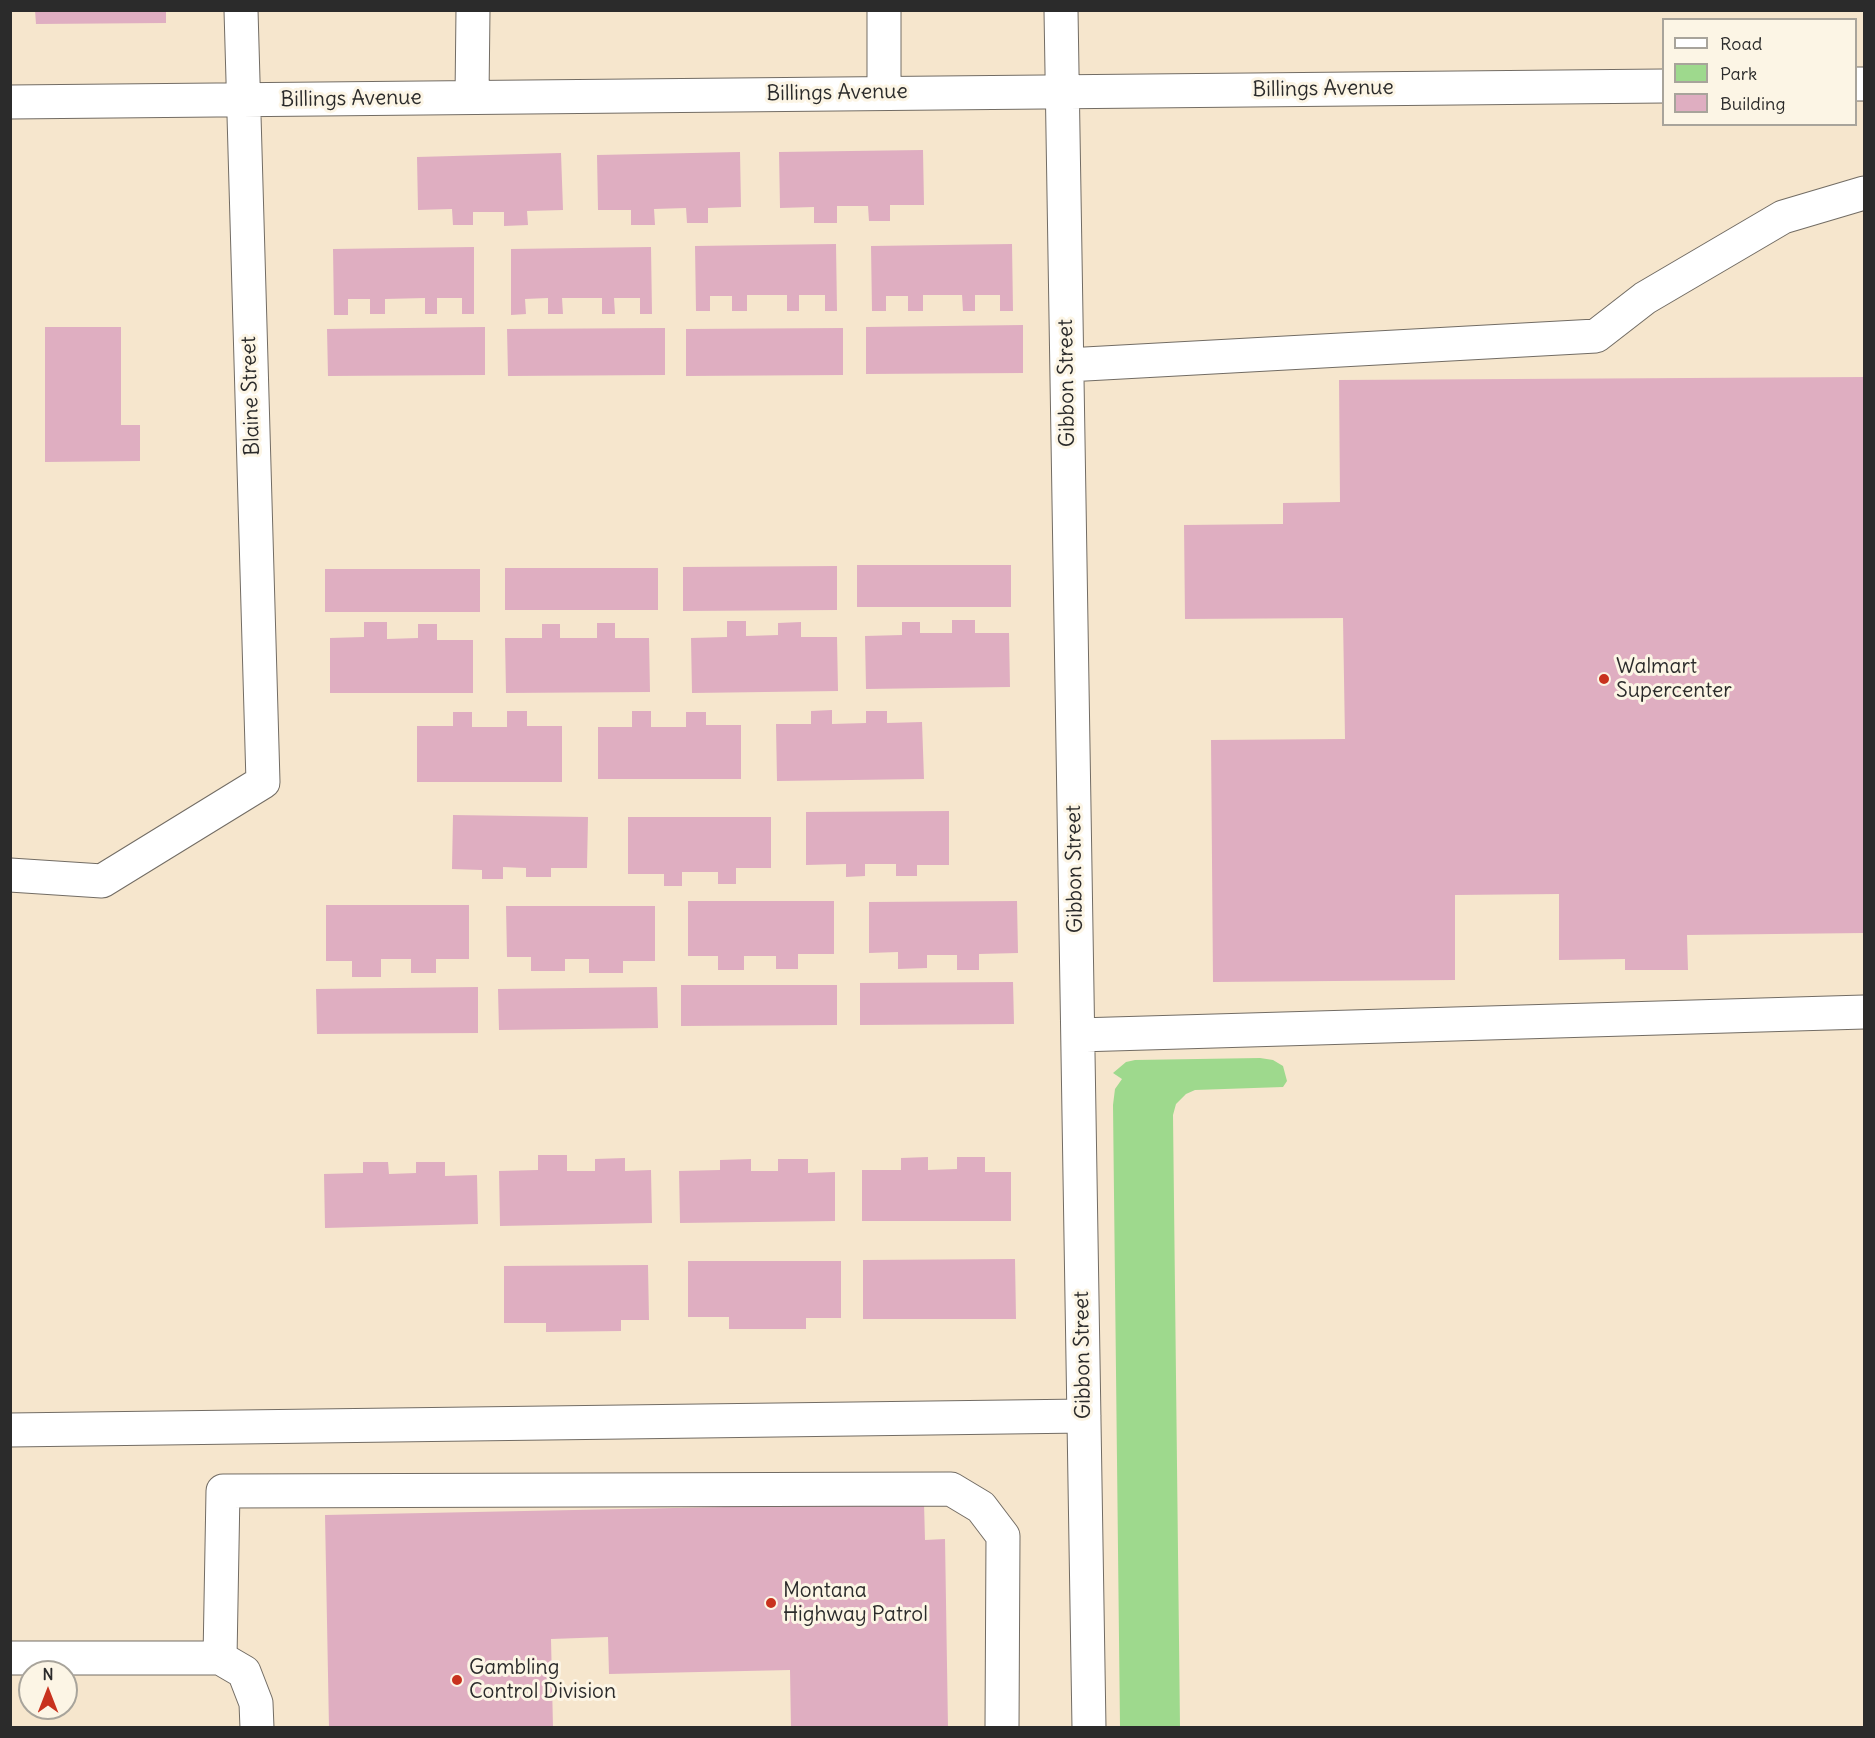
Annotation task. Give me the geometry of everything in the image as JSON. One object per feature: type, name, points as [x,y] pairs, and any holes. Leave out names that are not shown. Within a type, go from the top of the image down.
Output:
[{"type":"street","name":"Blaine Street","points":[[10,875],[102,881],[263,782],[241,10]]},
{"type":"street","points":[[472,97],[473,10]]},
{"type":"street","points":[[884,10],[884,93]]},
{"type":"street","name":"Gibbon Street","points":[[1061,10],[1089,1728]]},
{"type":"street","name":"Billings Avenue","points":[[10,102],[1662,86]]},
{"type":"street","points":[[1067,365],[1596,336],[1644,298],[1783,217],[1864,193]]},
{"type":"street","points":[[1078,1035],[1864,1012]]},
{"type":"street","points":[[10,1430],[1084,1416]]},
{"type":"street","points":[[220,1658],[223,1491],[951,1489],[981,1507],[1003,1536],[1002,1728]]},
{"type":"street","points":[[10,1658],[220,1658],[244,1672],[256,1703],[257,1728]]},
{"type":"green space","points":[[1260,1058],[1273,1060],[1283,1066],[1287,1081],[1283,1087],[1195,1090],[1186,1094],[1176,1104],[1173,1115],[1180,1727],[1120,1727],[1113,1105],[1115,1089],[1122,1079],[1113,1073],[1126,1062],[1135,1060]]},
{"type":"building","points":[[35,10],[166,10],[166,23],[36,24]]},
{"type":"building","points":[[923,150],[924,205],[890,205],[890,221],[869,221],[868,206],[837,206],[837,223],[814,223],[814,207],[780,208],[779,152]]},
{"type":"building","points":[[740,152],[741,207],[708,208],[708,223],[687,223],[686,208],[654,209],[655,225],[631,225],[631,210],[598,210],[597,155]]},
{"type":"building","points":[[561,153],[563,210],[527,211],[528,225],[504,226],[504,212],[473,212],[473,225],[453,225],[452,209],[418,210],[417,157]]},
{"type":"building","points":[[836,244],[837,311],[825,311],[825,295],[799,295],[799,311],[787,311],[787,295],[747,295],[747,311],[732,311],[732,296],[710,296],[710,311],[696,311],[695,246]]},
{"type":"building","points":[[1012,244],[1013,311],[1000,311],[1000,295],[975,295],[975,311],[963,311],[962,295],[923,295],[923,311],[908,311],[908,296],[886,296],[886,311],[872,311],[871,246]]},
{"type":"building","points":[[474,247],[474,314],[462,314],[462,298],[437,298],[437,314],[425,314],[425,298],[385,299],[385,314],[370,314],[370,299],[348,299],[348,315],[334,315],[333,249]]},
{"type":"building","points":[[651,247],[652,314],[640,314],[640,298],[614,298],[615,314],[602,314],[602,298],[562,298],[563,314],[548,314],[548,298],[525,299],[526,314],[511,315],[511,249]]},
{"type":"building","points":[[1023,325],[1023,373],[866,374],[866,327]]},
{"type":"building","points":[[45,327],[121,327],[121,425],[140,425],[140,461],[45,462]]},
{"type":"building","points":[[485,327],[485,375],[328,376],[327,329]]},
{"type":"building","points":[[665,328],[665,375],[508,376],[507,329]]},
{"type":"building","points":[[843,328],[843,375],[686,376],[686,329]]},
{"type":"building","name":"Walmart Supercenter","points":[[1864,377],[1864,933],[1687,935],[1688,970],[1625,970],[1625,959],[1559,960],[1559,894],[1455,895],[1455,980],[1213,982],[1211,740],[1345,739],[1343,618],[1185,619],[1184,525],[1283,524],[1283,503],[1340,502],[1339,380]]},
{"type":"building","points":[[857,565],[1011,565],[1011,607],[857,607]]},
{"type":"building","points":[[837,566],[837,610],[683,611],[683,567]]},
{"type":"building","points":[[505,568],[658,568],[658,610],[505,610]]},
{"type":"building","points":[[325,569],[480,569],[480,612],[325,612]]},
{"type":"building","points":[[952,620],[975,620],[975,633],[1009,633],[1010,687],[866,689],[865,636],[902,635],[902,622],[920,622],[920,633],[952,633]]},
{"type":"building","points":[[727,621],[746,621],[746,636],[778,635],[778,623],[801,622],[801,637],[837,637],[838,691],[692,693],[691,638],[727,637]]},
{"type":"building","points":[[364,622],[387,622],[387,639],[418,638],[418,624],[437,624],[437,640],[473,640],[473,693],[330,693],[330,638],[364,637]]},
{"type":"building","points":[[597,623],[615,623],[615,638],[649,638],[650,692],[506,693],[505,638],[542,638],[542,624],[560,624],[560,638],[597,638]]},
{"type":"building","points":[[832,710],[832,724],[866,723],[866,711],[887,711],[887,723],[922,722],[924,779],[777,781],[776,724],[811,724],[811,711]]},
{"type":"building","points":[[507,711],[527,711],[527,726],[562,726],[562,782],[417,782],[417,726],[453,726],[453,712],[472,712],[472,727],[507,727]]},
{"type":"building","points":[[632,711],[651,711],[651,727],[686,727],[686,712],[706,712],[706,725],[741,725],[741,779],[598,779],[598,727],[632,727]]},
{"type":"building","points":[[949,811],[949,865],[917,865],[917,876],[896,876],[896,864],[865,864],[865,876],[846,877],[846,864],[806,865],[806,812]]},
{"type":"building","points":[[453,815],[588,817],[587,868],[551,868],[551,877],[526,877],[526,868],[503,867],[503,879],[482,879],[482,870],[452,869]]},
{"type":"building","points":[[628,817],[771,817],[771,868],[736,868],[736,884],[718,884],[718,872],[682,872],[682,886],[664,886],[664,874],[628,874]]},
{"type":"building","points":[[688,901],[834,901],[834,954],[798,954],[798,969],[776,969],[776,956],[744,956],[744,970],[718,970],[718,956],[688,956]]},
{"type":"building","points":[[1017,901],[1018,953],[979,954],[979,970],[957,970],[957,955],[927,955],[927,968],[898,969],[898,952],[869,953],[869,902]]},
{"type":"building","points":[[326,905],[469,905],[469,959],[436,959],[436,973],[411,973],[411,959],[381,959],[381,977],[352,977],[352,961],[326,961]]},
{"type":"building","points":[[506,906],[655,906],[655,961],[623,961],[623,973],[589,973],[589,959],[565,959],[565,971],[531,971],[531,957],[507,957]]},
{"type":"building","points":[[1013,982],[1014,1024],[860,1025],[860,983]]},
{"type":"building","points":[[681,985],[837,985],[837,1025],[681,1026]]},
{"type":"building","points":[[478,987],[478,1033],[317,1034],[316,989]]},
{"type":"building","points":[[657,987],[658,1028],[499,1030],[498,989]]},
{"type":"building","points":[[538,1155],[567,1155],[567,1171],[595,1171],[595,1159],[625,1158],[625,1171],[651,1170],[652,1223],[500,1226],[499,1171],[538,1170]]},
{"type":"building","points":[[928,1157],[928,1170],[957,1169],[957,1157],[985,1157],[985,1172],[1011,1172],[1011,1221],[862,1221],[862,1170],[901,1170],[901,1158]]},
{"type":"building","points":[[751,1159],[751,1171],[778,1171],[778,1159],[808,1159],[808,1173],[835,1172],[835,1221],[680,1223],[679,1171],[720,1170],[720,1160]]},
{"type":"building","points":[[363,1162],[388,1162],[389,1174],[416,1173],[416,1162],[445,1162],[445,1176],[477,1175],[478,1224],[325,1228],[324,1174],[363,1173]]},
{"type":"building","points":[[1015,1259],[1016,1319],[863,1319],[863,1260]]},
{"type":"building","points":[[688,1261],[841,1261],[841,1318],[806,1318],[806,1329],[729,1329],[729,1317],[688,1317]]},
{"type":"building","points":[[648,1265],[649,1320],[621,1320],[621,1331],[546,1332],[546,1323],[504,1323],[504,1266]]},
{"type":"building","points":[[924,1503],[925,1540],[945,1539],[948,1728],[791,1728],[790,1670],[609,1674],[608,1637],[551,1639],[553,1728],[329,1728],[325,1515]]},
{"type":"place","name":"Walmart Supercenter","points":[[1604,679]]},
{"type":"place","name":"Montana Highway Patrol","points":[[771,1603]]},
{"type":"place","name":"Gambling Control Division","points":[[457,1680]]}]
